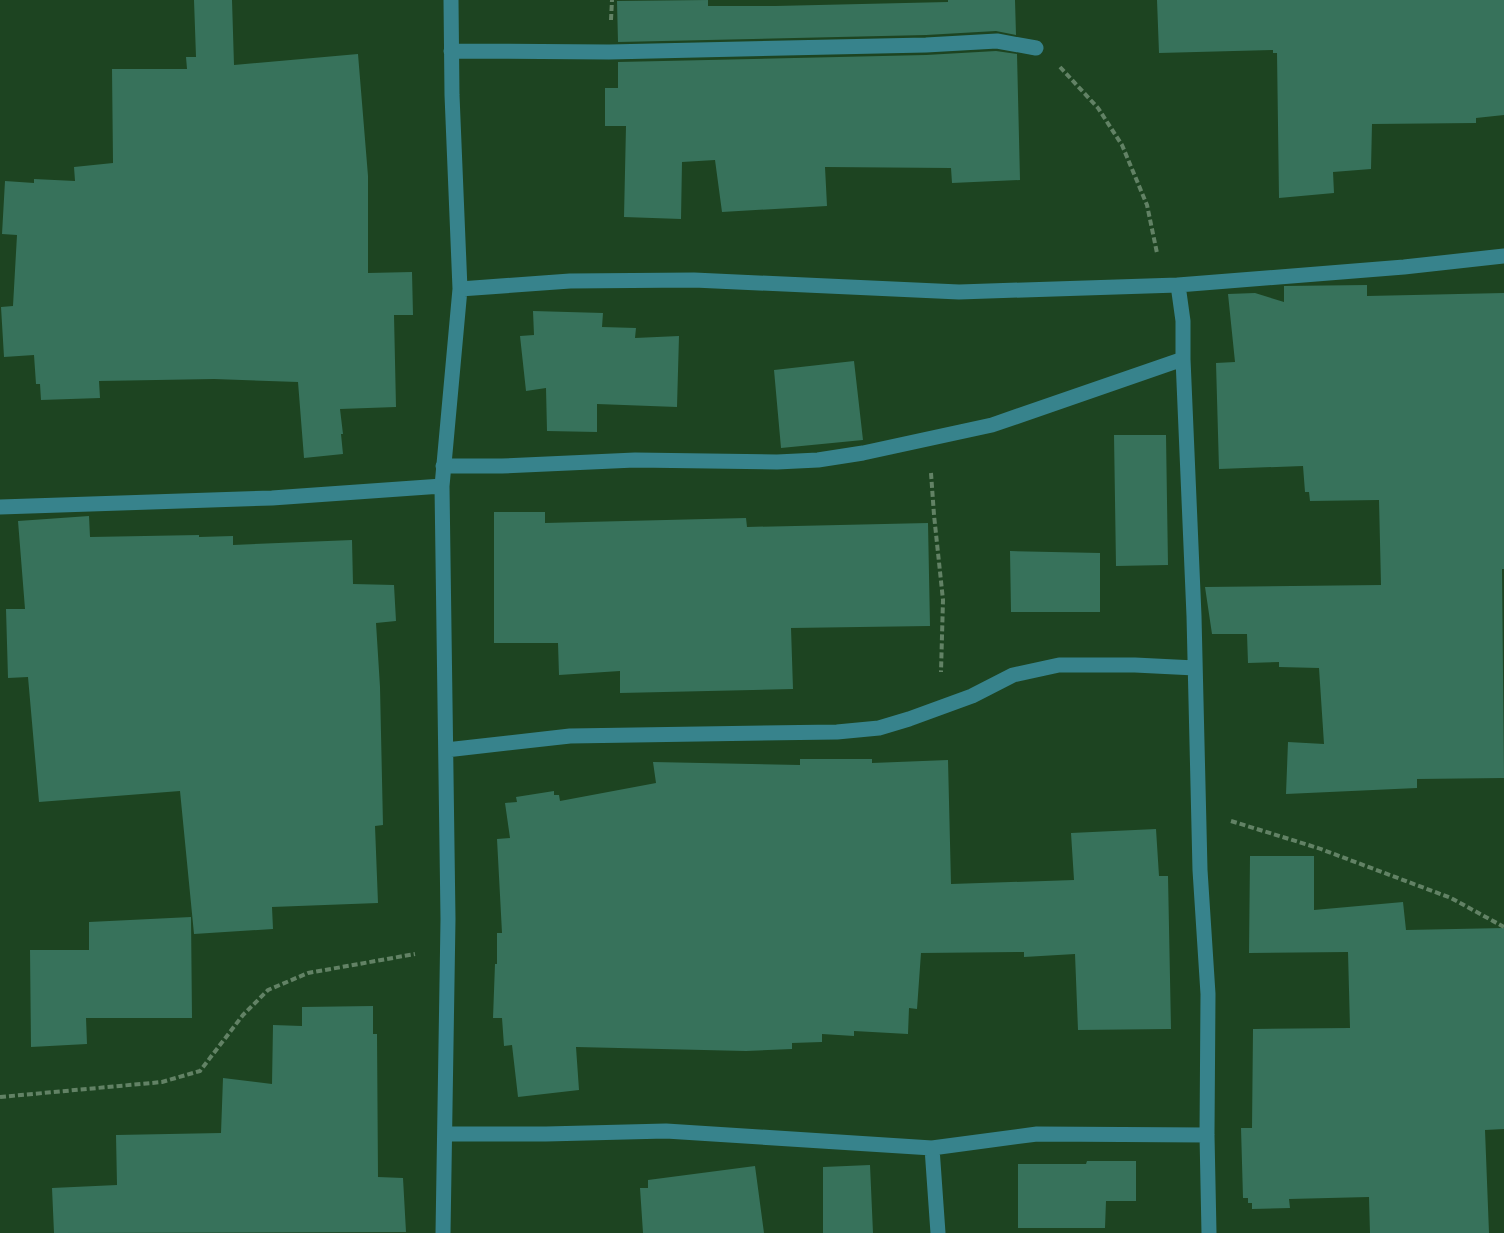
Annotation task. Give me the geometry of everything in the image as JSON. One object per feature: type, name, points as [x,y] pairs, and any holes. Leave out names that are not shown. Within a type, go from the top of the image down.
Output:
[{"type":"street","points":[[443,1233],[448,948],[442,466],[460,289],[450,51],[451,0]]},
{"type":"street","points":[[450,51],[620,51],[915,45],[997,41],[1036,48]]},
{"type":"street","points":[[460,289],[570,281],[732,280],[959,292],[1171,285],[1404,267],[1504,256]]},
{"type":"street","points":[[1171,285],[1183,321],[1200,870],[1208,994],[1209,1233]]},
{"type":"street","points":[[442,466],[502,466],[635,460],[777,462],[818,460],[863,453],[992,425],[1183,359]]},
{"type":"street","points":[[0,507],[272,498],[442,486]]},
{"type":"street","points":[[447,750],[570,736],[837,732],[879,728],[940,709],[1013,675],[1059,665],[1195,668]]},
{"type":"street","points":[[445,1134],[666,1131],[932,1148],[1037,1134],[1207,1135]]},
{"type":"street","points":[[932,1148],[938,1233]]},
{"type":"path","points":[[1036,48],[1058,64],[1098,108],[1122,145],[1147,205],[1171,285]]},
{"type":"path","points":[[930,438],[934,515],[943,600],[940,709]]},
{"type":"path","points":[[1199,811],[1318,848],[1451,898],[1504,927]]},
{"type":"path","points":[[0,1097],[162,1082],[200,1071],[243,1015],[268,990],[308,973],[448,948]]},
{"type":"building","points":[[194,0],[232,0],[234,65],[358,54],[368,176],[368,273],[412,272],[413,315],[394,315],[396,407],[340,409],[343,454],[304,458],[298,382],[214,379],[99,381],[100,398],[41,400],[40,384],[36,384],[34,355],[4,357],[1,307],[13,306],[17,235],[2,234],[5,181],[34,183],[34,179],[75,181],[74,167],[113,163],[112,69],[187,69],[186,57],[196,57]]},
{"type":"building","points":[[708,0],[708,6],[1015,0],[1016,35],[996,31],[926,35],[618,42],[617,1]]},
{"type":"building","points":[[1157,0],[1504,0],[1504,115],[1476,118],[1476,123],[1372,124],[1371,169],[1333,172],[1334,193],[1279,198],[1277,53],[1273,53],[1273,50],[1159,53]]},
{"type":"building","points":[[996,51],[1017,54],[1020,180],[952,183],[951,168],[825,167],[827,206],[722,212],[715,160],[682,162],[681,219],[624,217],[626,126],[605,126],[605,88],[618,88],[618,62],[926,55]]},
{"type":"building","points":[[1367,285],[1367,296],[1504,293],[1504,569],[1502,569],[1504,778],[1417,779],[1417,788],[1286,794],[1288,742],[1324,744],[1319,668],[1279,667],[1279,662],[1248,663],[1247,634],[1212,634],[1205,587],[1381,585],[1379,500],[1310,501],[1309,492],[1305,492],[1303,466],[1219,469],[1216,363],[1235,362],[1228,294],[1255,293],[1284,302],[1284,286]]},
{"type":"building","points":[[533,311],[603,313],[602,327],[636,328],[635,338],[679,336],[677,407],[597,404],[597,432],[547,431],[546,388],[526,391],[520,336],[534,335]]},
{"type":"building","points":[[854,361],[863,440],[781,448],[774,370]]},
{"type":"building","points":[[1114,435],[1166,435],[1168,565],[1116,566]]},
{"type":"building","points":[[494,512],[545,512],[545,523],[746,518],[747,527],[928,523],[930,626],[791,628],[793,689],[620,693],[620,671],[559,675],[558,643],[494,643]]},
{"type":"building","points":[[89,516],[90,537],[233,536],[233,545],[352,540],[353,584],[394,585],[396,621],[376,623],[383,825],[375,826],[378,903],[272,907],[273,929],[194,934],[180,791],[39,802],[28,677],[8,678],[6,609],[25,609],[18,521]]},
{"type":"building","points":[[1010,551],[1100,553],[1100,612],[1011,612]]},
{"type":"building","points":[[800,759],[872,759],[872,763],[948,760],[951,884],[1074,880],[1071,833],[1156,829],[1159,876],[1168,876],[1171,1029],[1078,1030],[1075,954],[1024,957],[1024,952],[921,953],[917,1009],[909,1008],[908,1034],[854,1031],[854,1036],[822,1034],[822,1042],[792,1043],[792,1049],[746,1051],[576,1047],[579,1090],[518,1097],[512,1045],[504,1046],[502,1018],[493,1018],[497,933],[502,933],[497,839],[510,838],[505,803],[517,802],[516,797],[554,791],[554,795],[559,795],[560,801],[656,783],[653,762],[800,765]]},
{"type":"building","points":[[1250,856],[1314,856],[1314,910],[1403,902],[1406,930],[1504,928],[1504,1129],[1485,1130],[1489,1233],[1370,1233],[1369,1197],[1289,1199],[1290,1208],[1252,1209],[1252,1203],[1248,1203],[1248,1198],[1243,1198],[1241,1128],[1252,1128],[1253,1029],[1350,1028],[1348,952],[1249,953]]},
{"type":"building","points":[[191,917],[192,1018],[86,1018],[87,1044],[31,1047],[30,950],[89,950],[89,922]]},
{"type":"building","points":[[373,1006],[373,1034],[377,1034],[378,1177],[403,1178],[406,1232],[54,1233],[52,1188],[117,1185],[116,1135],[221,1133],[223,1078],[272,1084],[273,1025],[302,1026],[302,1007]]},
{"type":"building","points":[[1087,1161],[1136,1161],[1136,1201],[1106,1201],[1105,1228],[1018,1228],[1018,1164],[1086,1164]]},
{"type":"building","points":[[870,1165],[873,1233],[823,1233],[823,1167]]},
{"type":"building","points":[[755,1166],[764,1233],[643,1233],[640,1188],[648,1188],[648,1180]]}]
